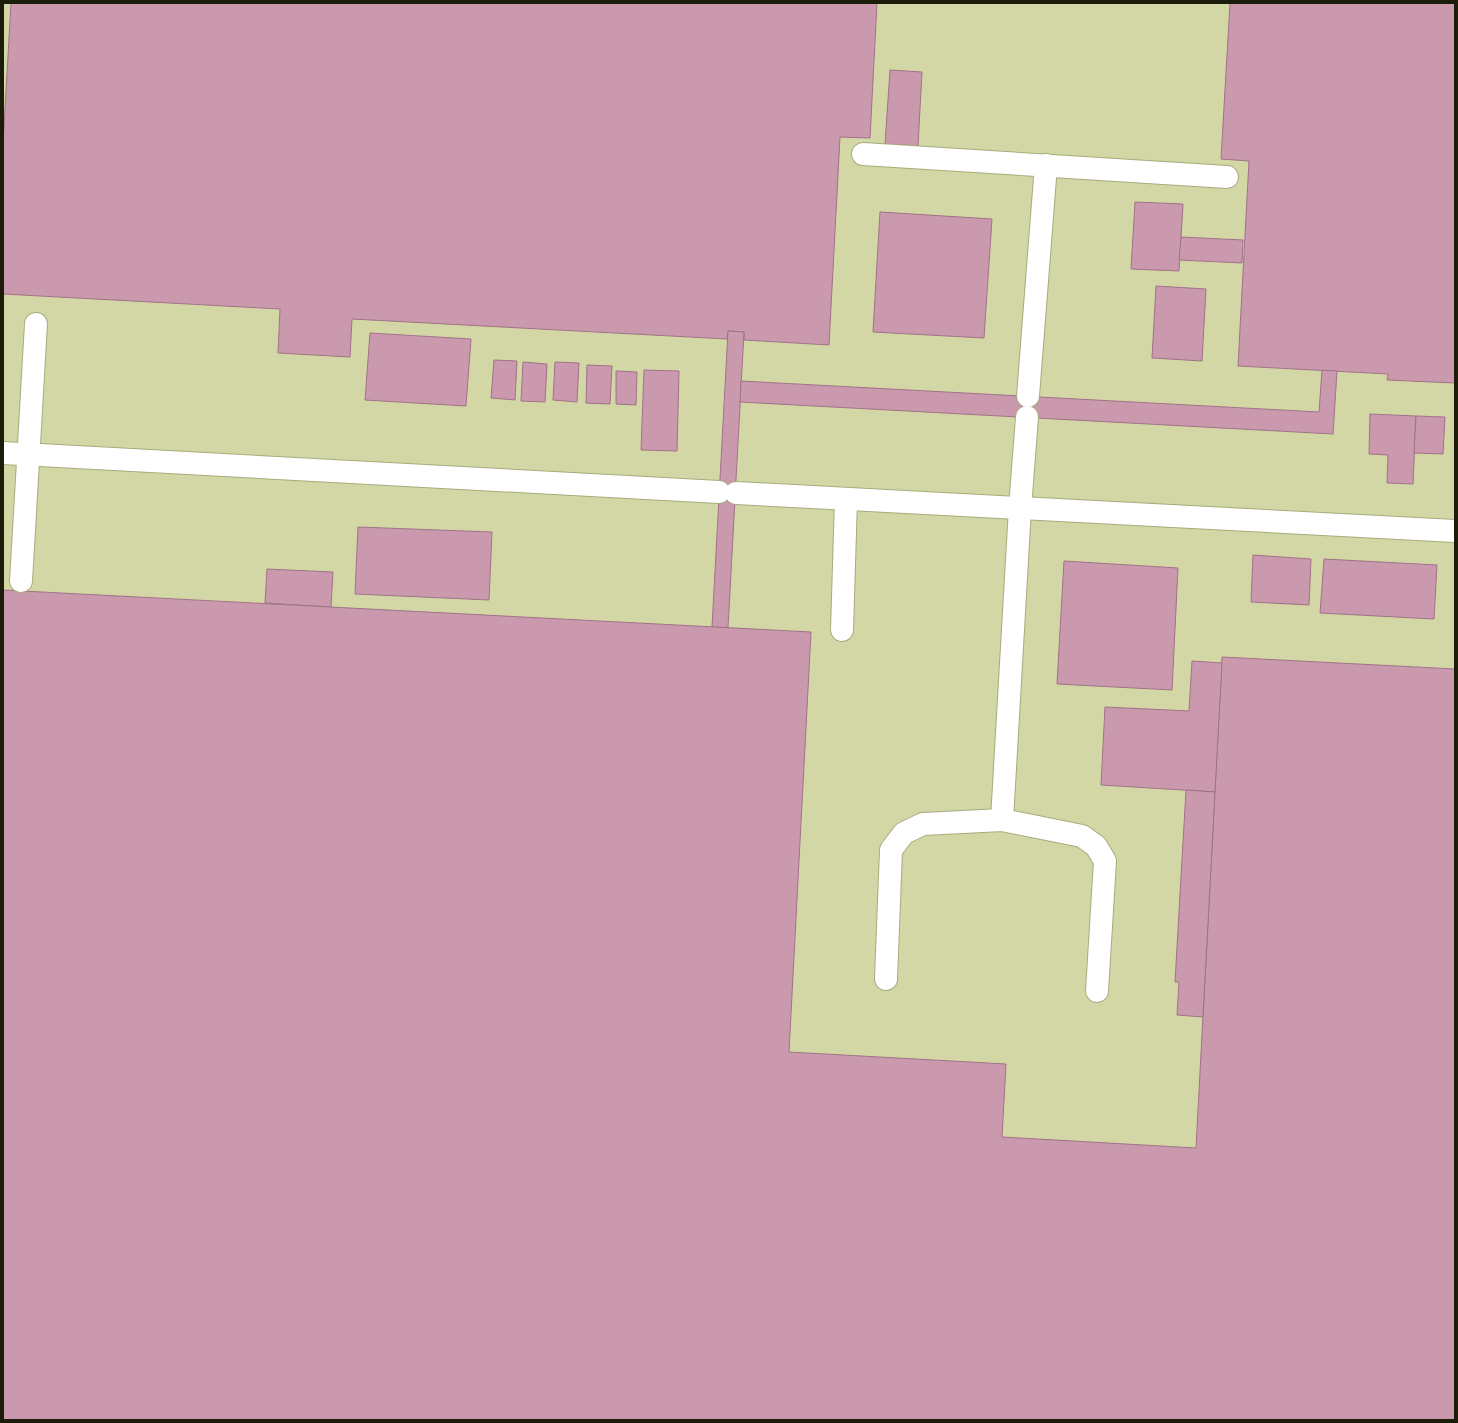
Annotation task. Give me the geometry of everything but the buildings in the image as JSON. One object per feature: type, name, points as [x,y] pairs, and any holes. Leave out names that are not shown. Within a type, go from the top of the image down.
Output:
[{"type":"lane","points":[[863,154],[1227,177]]},
{"type":"lane","points":[[1028,396],[1046,165]]},
{"type":"lane","points":[[21,580],[36,324]]},
{"type":"lane","points":[[1002,820],[1020,508],[1027,417]]},
{"type":"lane","points":[[3,453],[1455,531]]},
{"type":"lane","points":[[842,630],[846,499]]},
{"type":"lane","points":[[886,978],[891,850],[904,833],[923,824],[1002,820],[1082,836],[1096,846],[1105,861],[1097,991]]}]
